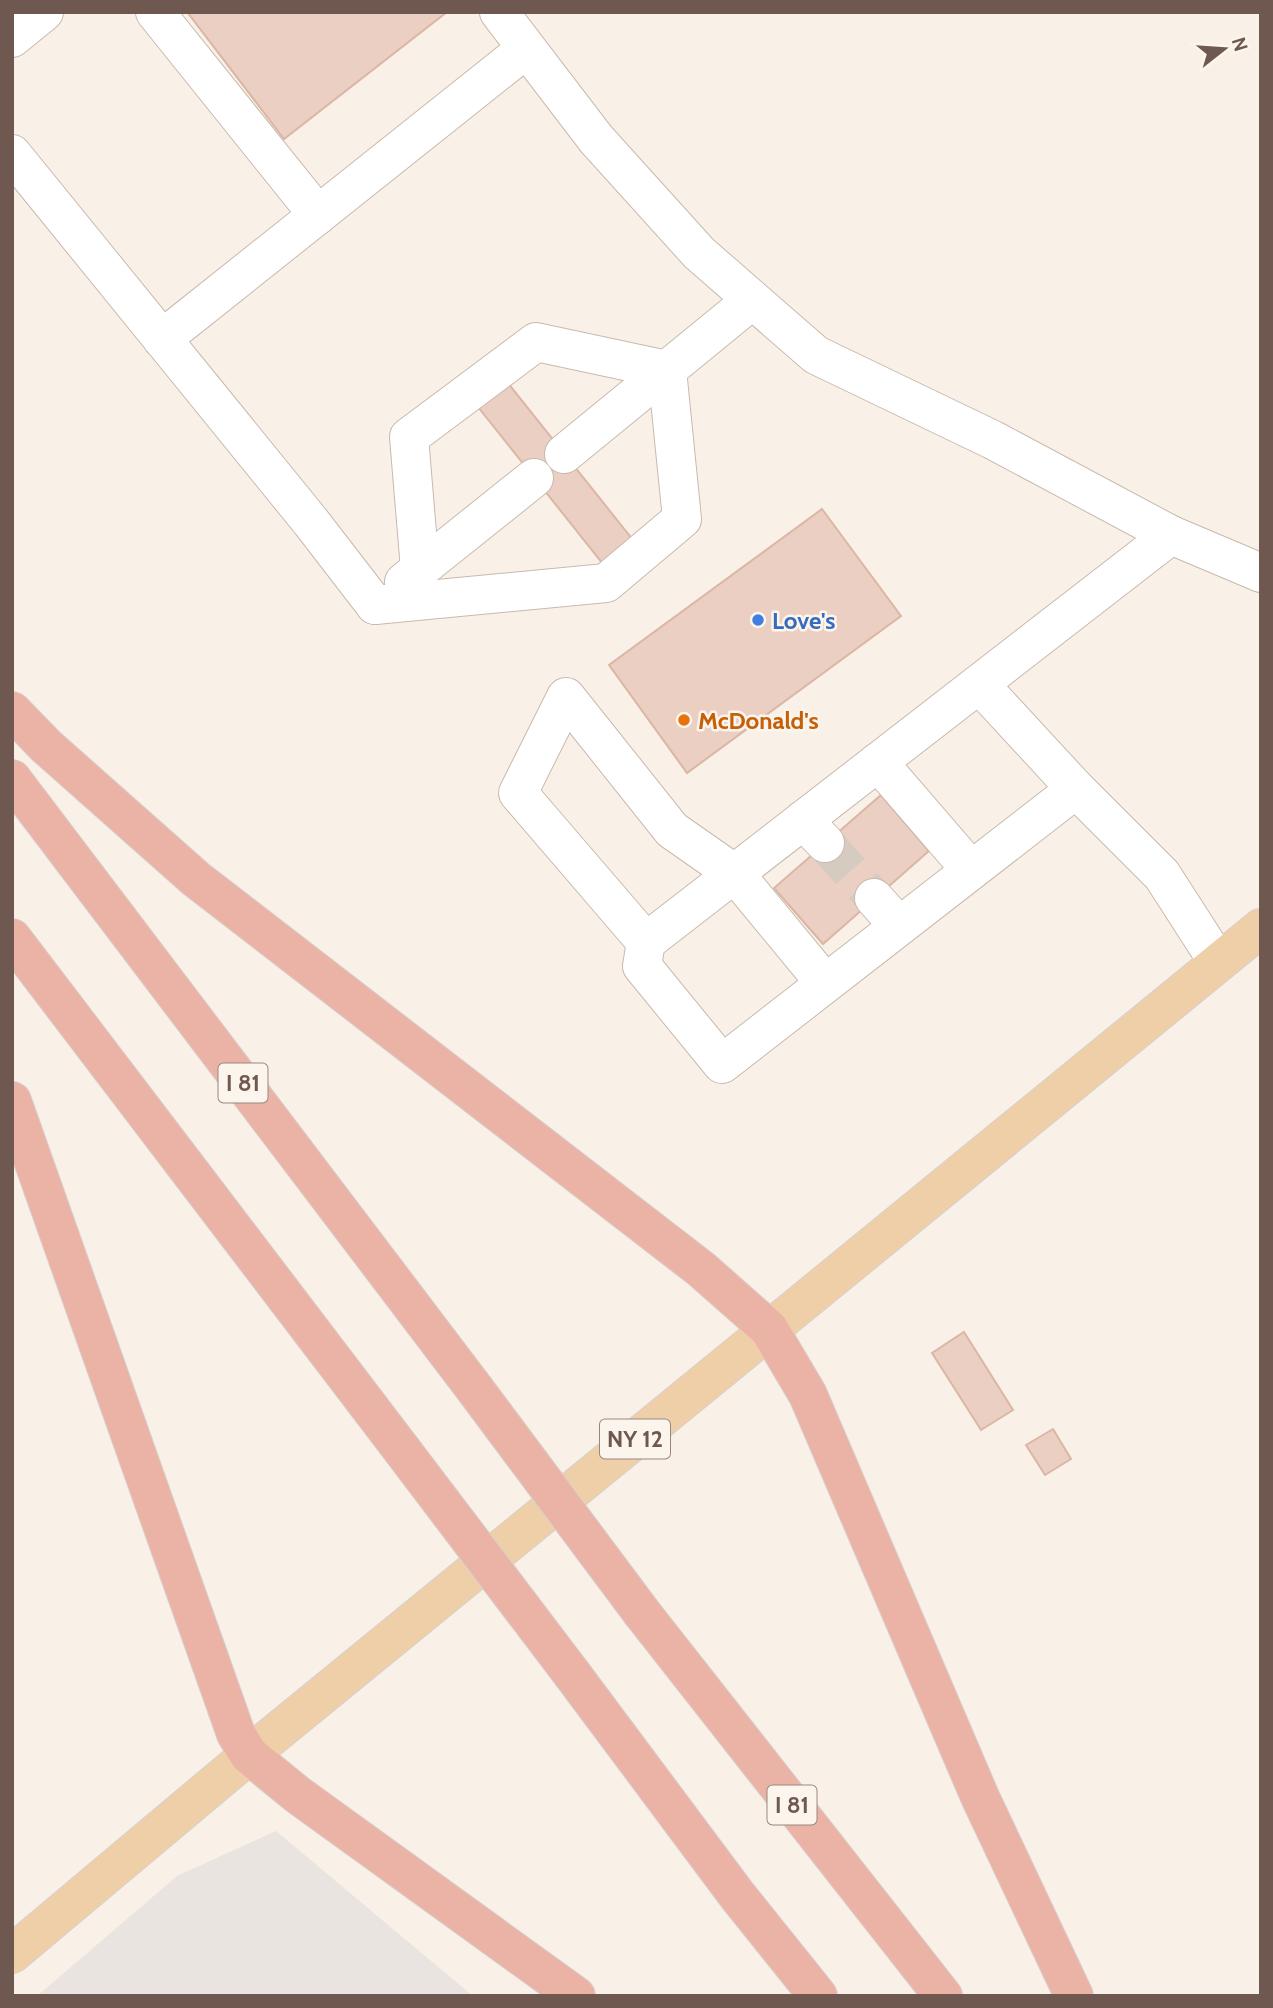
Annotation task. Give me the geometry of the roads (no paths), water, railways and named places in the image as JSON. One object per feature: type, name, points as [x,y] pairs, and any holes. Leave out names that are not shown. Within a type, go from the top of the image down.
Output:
[{"type":"highway","points":[[12,711],[46,746],[195,878],[701,1269],[769,1329],[808,1395],[980,1797],[1074,1996]]},
{"type":"highway","name":"I 81","points":[[12,779],[642,1613],[943,1996]]},
{"type":"highway","points":[[12,938],[737,1895],[818,1996]]},
{"type":"highway","points":[[12,1101],[236,1734],[249,1755],[298,1795],[576,1996]]},
{"type":"main road","name":"NY 12","points":[[12,1955],[249,1755],[1261,928]]},
{"type":"lane","points":[[12,38],[44,12]]},
{"type":"lane","points":[[155,12],[317,215]]},
{"type":"lane","points":[[499,12],[596,139],[699,253],[816,355],[993,440],[1171,535],[1261,573]]},
{"type":"lane","points":[[162,339],[526,49]]},
{"type":"lane","points":[[12,154],[375,605]]},
{"type":"lane","points":[[564,454],[751,301]]},
{"type":"lane","points":[[420,569],[409,437],[536,342],[667,370]]},
{"type":"lane","points":[[375,605],[606,583],[682,519],[667,370]]},
{"type":"lane","points":[[375,605],[534,478]]},
{"type":"lane","points":[[1076,789],[722,1064],[642,966],[646,942],[735,874],[814,832],[878,762],[1171,535]]},
{"type":"lane","points":[[979,684],[1076,789],[1162,874],[1218,962]]},
{"type":"lane","points":[[646,942],[518,793],[566,697],[672,830],[735,874],[825,983]]},
{"type":"lane","points":[[878,762],[971,870]]},
{"type":"lane","points":[[874,898],[900,926]]},
{"type":"tunnel","points":[[825,843],[874,898]]},
{"type":"place","name":"Love's","points":[[758,620]]},
{"type":"place","name":"McDonald's","points":[[684,720]]}]
